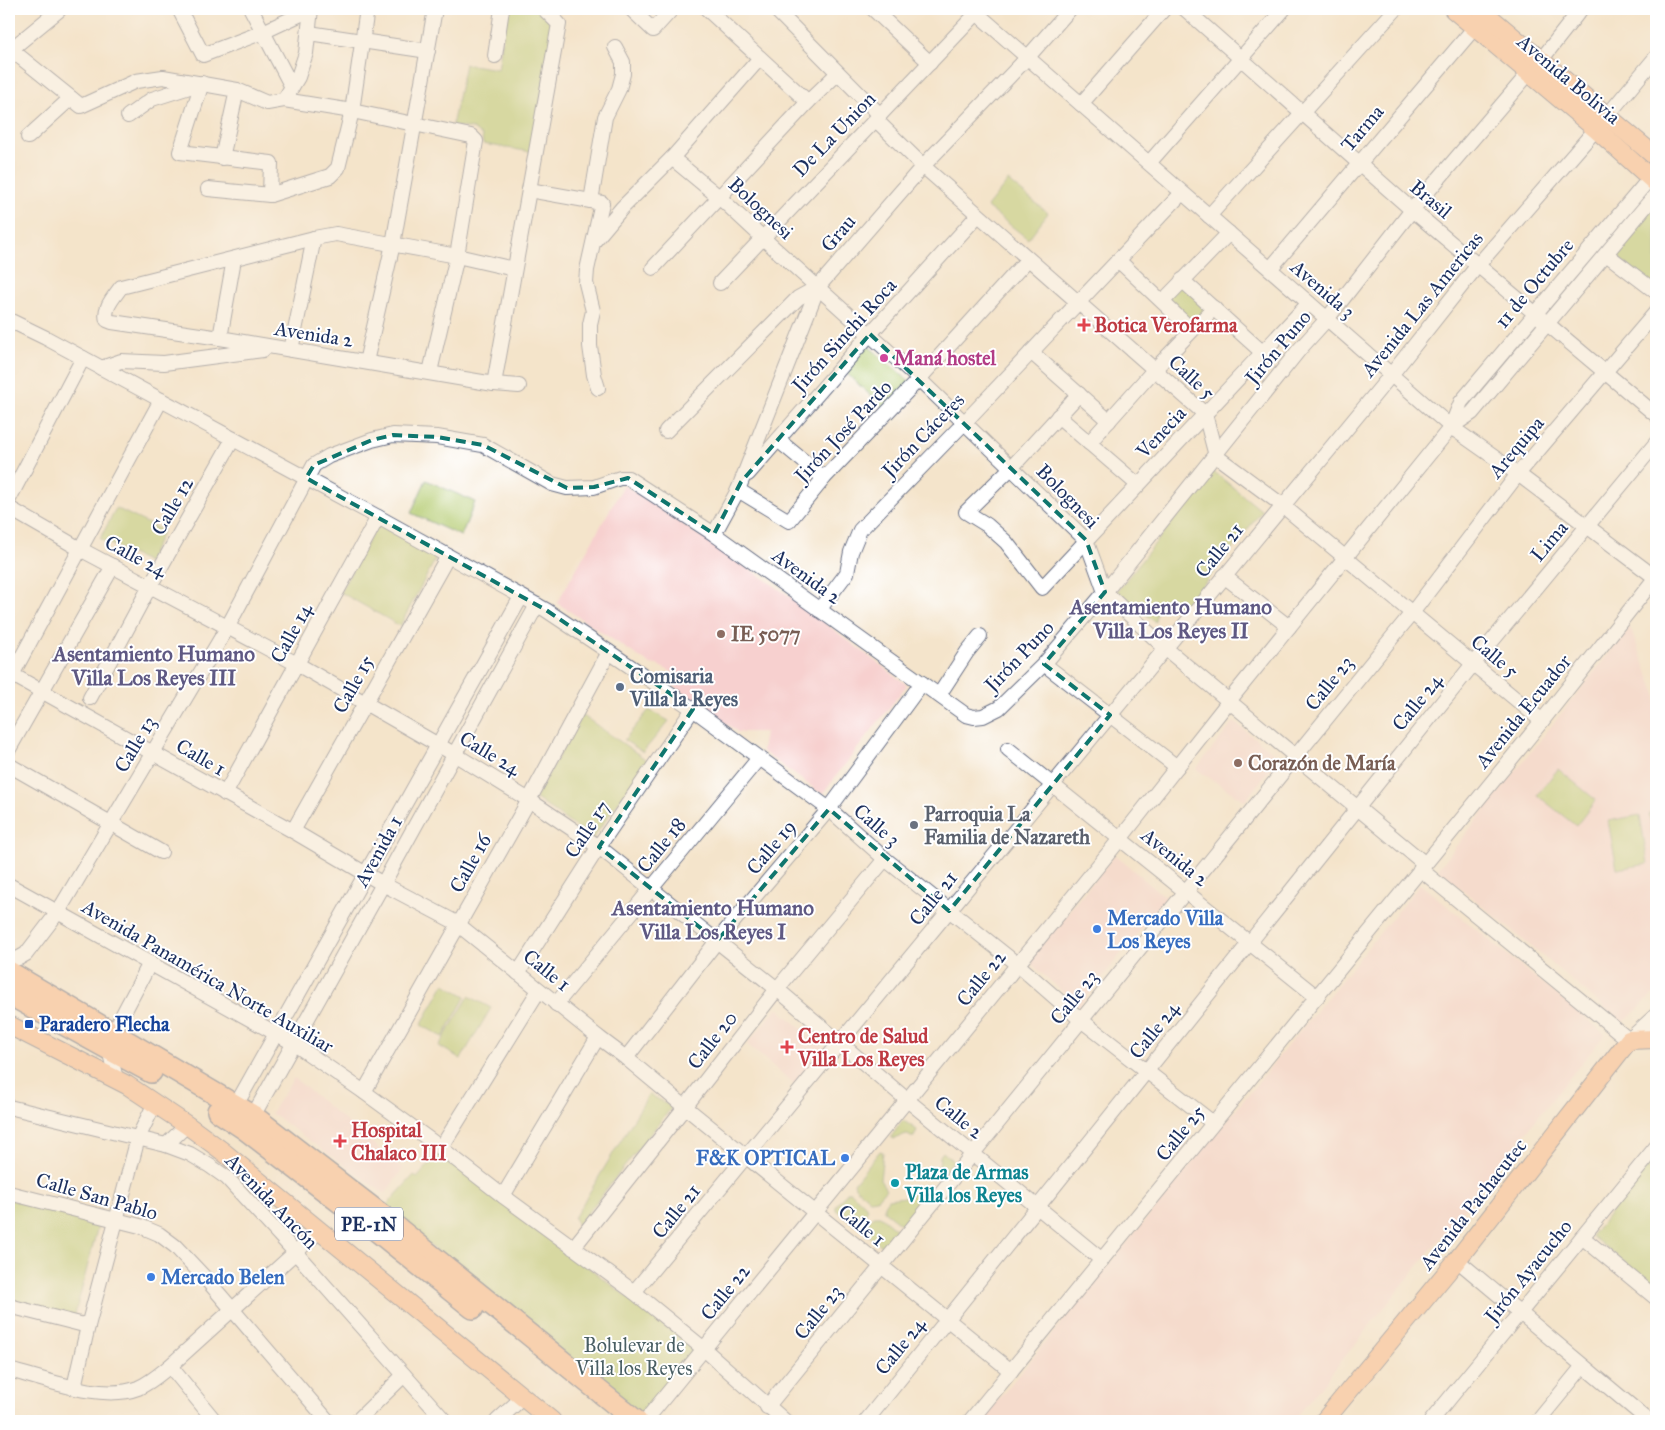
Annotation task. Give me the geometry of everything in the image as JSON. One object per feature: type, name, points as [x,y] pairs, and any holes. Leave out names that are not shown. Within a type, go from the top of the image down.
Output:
[{"type":"highway","name":"PE-1N","points":[[9,972],[246,1129],[371,1226],[613,1421]]},
{"type":"highway","name":"PE-1N","points":[[9,994],[111,1041],[245,1110],[380,1214],[636,1421]]},
{"type":"main road","name":"Avenida Bolivia","points":[[1453,9],[1655,181]]},
{"type":"main road","name":"Avenida Bolivia","points":[[1483,11],[1656,157]]},
{"type":"main road","points":[[9,1025],[116,1079],[188,1125],[552,1421]]},
{"type":"main road","points":[[1629,1040],[1656,1039]]},
{"type":"main road","name":"Avenida Pachacutec","points":[[1324,1421],[1457,1260],[1629,1040]]},
{"type":"street","points":[[179,9],[204,55],[263,32],[311,9]]},
{"type":"street","points":[[251,9],[292,87]]},
{"type":"street","points":[[284,100],[298,76],[306,53],[311,9]]},
{"type":"street","points":[[208,189],[270,195],[330,176],[338,168],[352,111],[366,9]]},
{"type":"street","points":[[366,362],[393,244],[435,9]]},
{"type":"street","points":[[495,56],[502,9]]},
{"type":"street","points":[[494,384],[559,24],[544,9]]},
{"type":"street","points":[[631,9],[653,30],[672,9]]},
{"type":"street","points":[[707,9],[808,102]]},
{"type":"street","name":"Calle 5","points":[[775,9],[838,73],[923,166],[1204,414],[1216,456],[1346,558],[1542,721]]},
{"type":"street","points":[[874,9],[930,63]]},
{"type":"street","name":"Grau","points":[[714,534],[739,486],[818,287],[923,166],[1028,57],[1070,9]]},
{"type":"street","points":[[1081,104],[1164,9]]},
{"type":"street","name":"Brasil","points":[[1185,9],[1412,210],[1656,415]]},
{"type":"street","points":[[1149,163],[1284,9]]},
{"type":"street","points":[[1209,216],[1396,9]]},
{"type":"street","points":[[1541,60],[1581,9]]},
{"type":"street","points":[[59,10],[10,49],[80,106],[136,81],[163,78],[237,90],[267,103],[284,100],[352,111],[414,126],[470,136],[476,141],[457,256],[430,372]]},
{"type":"street","name":"De La Union","points":[[720,283],[930,63],[975,11]]},
{"type":"street","name":"Avenida 3","points":[[975,11],[1451,427],[1518,474],[1656,577]]},
{"type":"street","name":"Tarma","points":[[1270,269],[1474,27],[1483,11]]},
{"type":"street","points":[[309,33],[428,51]]},
{"type":"street","points":[[591,201],[605,117],[619,90],[623,74],[623,62],[614,46]]},
{"type":"street","points":[[1607,116],[1656,57]]},
{"type":"street","points":[[595,240],[622,208],[672,158],[760,58]]},
{"type":"street","points":[[653,268],[808,102],[838,73]]},
{"type":"street","name":"Jirón Puno","points":[[966,715],[974,717],[983,716],[998,708],[1044,664],[1216,456],[1412,210],[1529,73]]},
{"type":"street","points":[[202,84],[180,152],[271,163],[270,195]]},
{"type":"street","points":[[128,116],[152,99],[202,84]]},
{"type":"street","points":[[222,158],[237,90]]},
{"type":"street","points":[[28,137],[71,98]]},
{"type":"street","name":"Avenida Las Americas","points":[[1282,506],[1391,375],[1478,265],[1596,129]]},
{"type":"street","name":"Bolognesi","points":[[672,158],[719,196],[919,379],[1086,540],[1105,592],[1165,648],[1358,808],[1423,866],[1629,1040]]},
{"type":"street","name":"11 de Octubre","points":[[1451,427],[1472,413],[1548,324],[1606,254],[1655,181]]},
{"type":"street","name":"11 de Octubre","points":[[1346,558],[1451,427],[1461,402],[1534,313],[1655,181]]},
{"type":"street","points":[[529,190],[602,203],[587,270],[586,283],[593,311],[590,324],[590,346],[598,388]]},
{"type":"street","name":"Jirón Cáceres","points":[[819,610],[847,573],[851,552],[860,530],[1182,193]]},
{"type":"street","name":"Jirón Sinchi Roca","points":[[739,486],[870,334],[978,215]]},
{"type":"street","points":[[1163,301],[1229,233]]},
{"type":"street","points":[[220,338],[234,259],[314,238],[336,234],[457,256],[514,269]]},
{"type":"street","points":[[101,368],[121,361],[164,363],[285,349],[314,238]]},
{"type":"street","points":[[1606,254],[1656,292]]},
{"type":"street","name":"Avenida 2","points":[[234,259],[120,287],[106,308],[105,316],[107,320],[112,322],[430,372],[494,384],[519,386]]},
{"type":"street","name":"Jirón José Pardo","points":[[739,486],[789,521],[824,478],[919,379],[1028,259]]},
{"type":"street","points":[[1118,260],[1192,330]]},
{"type":"street","points":[[1182,280],[1262,352]]},
{"type":"street","points":[[666,431],[798,298],[818,287]]},
{"type":"street","name":"Venecia","points":[[1012,467],[966,512],[987,525],[1006,542],[1042,588],[1309,303]]},
{"type":"street","points":[[1090,443],[1154,370],[1214,308]]},
{"type":"street","name":"Arequipa","points":[[1412,613],[1518,474],[1656,312]]},
{"type":"street","name":"Calle 3","points":[[9,321],[83,358],[378,517],[536,605],[609,652],[692,709],[829,809],[885,859],[1018,965],[1081,1020],[1213,1124]]},
{"type":"street","points":[[1031,352],[1109,421]]},
{"type":"street","points":[[9,499],[83,358]]},
{"type":"street","points":[[1012,467],[1079,394]]},
{"type":"street","points":[[10,674],[161,400]]},
{"type":"street","points":[[1058,416],[1138,485]]},
{"type":"street","name":"Calle 13","points":[[9,960],[26,954],[58,912],[227,628],[314,465],[329,456],[372,440],[393,435],[437,437],[483,445],[552,484],[567,488],[594,487],[620,478]]},
{"type":"street","name":"Calle 12","points":[[90,698],[150,586],[233,439]]},
{"type":"street","points":[[778,440],[824,478]]},
{"type":"street","name":"Lima","points":[[1473,664],[1656,443]]},
{"type":"street","name":"Avenida 2","points":[[620,478],[628,478],[714,534],[966,715]]},
{"type":"street","name":"Calle 21","points":[[634,1292],[1282,506]]},
{"type":"street","name":"Calle 24","points":[[9,508],[80,549],[297,664],[454,754],[529,800],[599,847],[652,889],[777,989],[906,1100]]},
{"type":"street","name":"Calle 14","points":[[225,794],[378,517]]},
{"type":"street","name":"Calle 15","points":[[293,831],[448,556]]},
{"type":"street","name":"Calle 22","points":[[646,1421],[1018,965],[1346,558]]},
{"type":"street","points":[[9,749],[113,566]]},
{"type":"street","points":[[1224,576],[1289,627]]},
{"type":"street","name":"Avenida Ecuador","points":[[1423,866],[1542,721],[1656,577]]},
{"type":"street","name":"Avenida 1","points":[[245,1110],[276,1034],[521,597]]},
{"type":"street","name":"Avenida 1","points":[[245,1110],[293,1043],[383,884],[536,605]]},
{"type":"street","name":"Calle 23","points":[[767,1407],[1412,613]]},
{"type":"street","points":[[939,695],[967,652],[980,636]]},
{"type":"street","name":"Calle 16","points":[[364,1092],[529,800],[609,652]]},
{"type":"street","points":[[1044,664],[1177,767]]},
{"type":"street","name":"Calle 24","points":[[866,1421],[1473,664]]},
{"type":"street","name":"Calle 1","points":[[10,674],[459,925],[1012,1371]]},
{"type":"street","name":"Calle 19","points":[[626,1058],[717,941],[829,809],[922,683]]},
{"type":"street","name":"Calle 17","points":[[518,972],[692,709]]},
{"type":"street","name":"Avenida 2","points":[[1008,749],[1317,997]]},
{"type":"street","name":"Calle 18","points":[[556,1004],[759,758]]},
{"type":"street","points":[[9,765],[160,852]]},
{"type":"street","name":"Calle 20","points":[[573,1248],[777,989],[885,859]]},
{"type":"street","name":"Calle 25","points":[[970,1421],[1423,866]]},
{"type":"street","name":"Avenida Panamérica Norte Auxiliar","points":[[9,885],[293,1043],[364,1092],[634,1292],[785,1421]]},
{"type":"street","points":[[116,1079],[111,1041],[150,963]]},
{"type":"street","points":[[442,1148],[539,990]]},
{"type":"street","name":"Avenida Pachacutec","points":[[1629,1040],[1656,1015]]},
{"type":"street","points":[[503,1196],[598,1037]]},
{"type":"street","name":"Calle 2","points":[[906,1100],[1102,1260]]},
{"type":"street","points":[[74,1387],[88,1326],[138,1138],[155,1103]]},
{"type":"street","name":"Avenida Ancón","points":[[9,1107],[166,1145],[190,1154],[227,1178],[445,1421]]},
{"type":"street","points":[[166,1145],[188,1125]]},
{"type":"street","name":"Jirón Ayacucho","points":[[1431,1421],[1656,1148]]},
{"type":"street","name":"Calle San Pablo","points":[[9,1193],[140,1226],[159,1234],[175,1246],[328,1421]]},
{"type":"street","points":[[9,1370],[74,1387],[112,1393],[127,1391],[148,1383],[170,1366],[320,1231]]},
{"type":"street","points":[[1582,1237],[1656,1298]]},
{"type":"street","points":[[1457,1260],[1649,1421]]},
{"type":"street","points":[[9,1306],[88,1326]]},
{"type":"street","points":[[170,1366],[215,1421]]},
{"type":"street","points":[[1538,1421],[1583,1366]]},
{"type":"street","points":[[357,1421],[404,1375]]},
{"type":"street","points":[[497,1421],[522,1398]]},
{"type":"highlighted area","points":[[870,334],[1086,540],[1105,592],[1044,664],[1110,715],[949,911],[829,809],[717,941],[599,847],[693,709],[546,610],[306,478],[314,465],[372,440],[393,435],[437,437],[483,445],[567,488],[594,487],[628,478],[714,534],[741,482]]},
{"type":"shaded area","name":"IE 5077","points":[[624,485],[785,593],[907,685],[822,794],[762,751],[765,732],[738,732],[674,686],[672,672],[650,664],[557,603]]},
{"type":"shaded area","points":[[1630,627],[1656,695],[1656,992],[1623,1023],[1438,869]]},
{"type":"shaded area","name":"Corazón de María","points":[[1234,722],[1279,757],[1245,801],[1196,769]]},
{"type":"shaded area","name":"Mercado Villa Los Reyes","points":[[1115,855],[1166,898],[1079,1006],[1028,961]]},
{"type":"shaded area","points":[[1420,884],[1605,1034],[1293,1421],[981,1421]]},
{"type":"shaded area","name":"Centro de Salud Villa Los Reyes","points":[[777,1008],[827,1050],[796,1086],[747,1044]]},
{"type":"shaded area","name":"Hospital Chalaco III","points":[[294,1078],[403,1169],[385,1194],[271,1113]]},
{"type":"green space","points":[[507,9],[539,9],[554,24],[532,152],[483,144],[482,136],[473,129],[452,126],[465,64],[498,69]]},
{"type":"green space","points":[[1008,181],[1048,213],[1028,239],[987,207]]},
{"type":"green space","points":[[1656,202],[1656,289],[1614,254]]},
{"type":"green space","points":[[1180,284],[1206,308],[1191,324],[1165,301]]},
{"type":"green space","points":[[867,345],[910,382],[884,408],[843,370]]},
{"type":"green space","points":[[1213,471],[1262,511],[1188,604],[1173,606],[1157,605],[1155,622],[1117,591]]},
{"type":"green space","points":[[426,480],[475,502],[461,536],[411,513]]},
{"type":"green space","points":[[116,508],[163,531],[148,562],[100,539]]},
{"type":"green space","points":[[378,524],[436,558],[400,626],[340,592]]},
{"type":"green space","points":[[649,710],[669,721],[643,752],[624,740]]},
{"type":"green space","points":[[582,715],[648,761],[592,839],[535,798]]},
{"type":"green space","points":[[1558,769],[1596,800],[1576,826],[1537,795]]},
{"type":"green space","points":[[1656,813],[1656,855],[1649,814]]},
{"type":"green space","points":[[1640,815],[1648,864],[1617,869],[1608,821]]},
{"type":"green space","points":[[444,984],[466,996],[443,1037],[421,1025]]},
{"type":"green space","points":[[469,996],[491,1008],[461,1059],[439,1046]]},
{"type":"green space","points":[[649,1094],[672,1107],[578,1225],[574,1218]]},
{"type":"green space","points":[[902,1121],[917,1130],[914,1137],[906,1134],[894,1139],[891,1137]]},
{"type":"green space","points":[[880,1151],[883,1152],[880,1180],[886,1189],[877,1199],[870,1200],[855,1187],[854,1183]]},
{"type":"green space","points":[[943,1152],[953,1161],[940,1177],[938,1176],[940,1156]]},
{"type":"green space","name":"Bolulevar de Villa los Reyes","points":[[439,1153],[694,1348],[694,1353],[641,1418],[384,1208],[414,1175],[417,1178]]},
{"type":"green space","points":[[1654,1159],[1656,1160],[1656,1287],[1591,1236]]},
{"type":"green space","points":[[924,1190],[928,1193],[902,1225],[884,1211],[884,1205],[888,1199],[904,1197]]},
{"type":"green space","points":[[847,1192],[851,1192],[866,1206],[867,1211],[857,1224],[854,1224],[836,1210],[836,1206]]},
{"type":"green space","points":[[9,1199],[99,1222],[74,1318],[9,1302]]},
{"type":"green space","points":[[873,1216],[880,1216],[898,1231],[885,1246],[882,1246],[864,1232],[863,1228]]},
{"type":"place","name":"Botica Verofarma","points":[[1084,325]]},
{"type":"place","name":"Maná hostel","points":[[884,358]]},
{"type":"place","name":"IE 5077","points":[[721,634]]},
{"type":"place","name":"Comisaria Villa la Reyes","points":[[620,687]]},
{"type":"place","name":"Corazón de María","points":[[1238,763]]},
{"type":"place","name":"Parroquia La Familia de Nazareth","points":[[914,825]]},
{"type":"place","name":"Mercado Villa Los Reyes","points":[[1097,929]]},
{"type":"place","name":"Paradero Flecha","points":[[29,1024]]},
{"type":"place","name":"Centro de Salud Villa Los Reyes","points":[[787,1047]]},
{"type":"place","name":"Hospital Chalaco III","points":[[340,1141]]},
{"type":"place","name":"F&K OPTICAL","points":[[845,1158]]},
{"type":"place","name":"Plaza de Armas Villa los Reyes","points":[[895,1183]]},
{"type":"place","name":"Mercado Belen","points":[[151,1277]]},
{"type":"district","name":"Asentamiento Humano Villa Los Reyes II","points":[[1171,619]]},
{"type":"district","name":"Asentamiento Humano Villa Los Reyes III","points":[[154,666]]},
{"type":"district","name":"Asentamiento Humano Villa Los Reyes I","points":[[713,920]]}]
